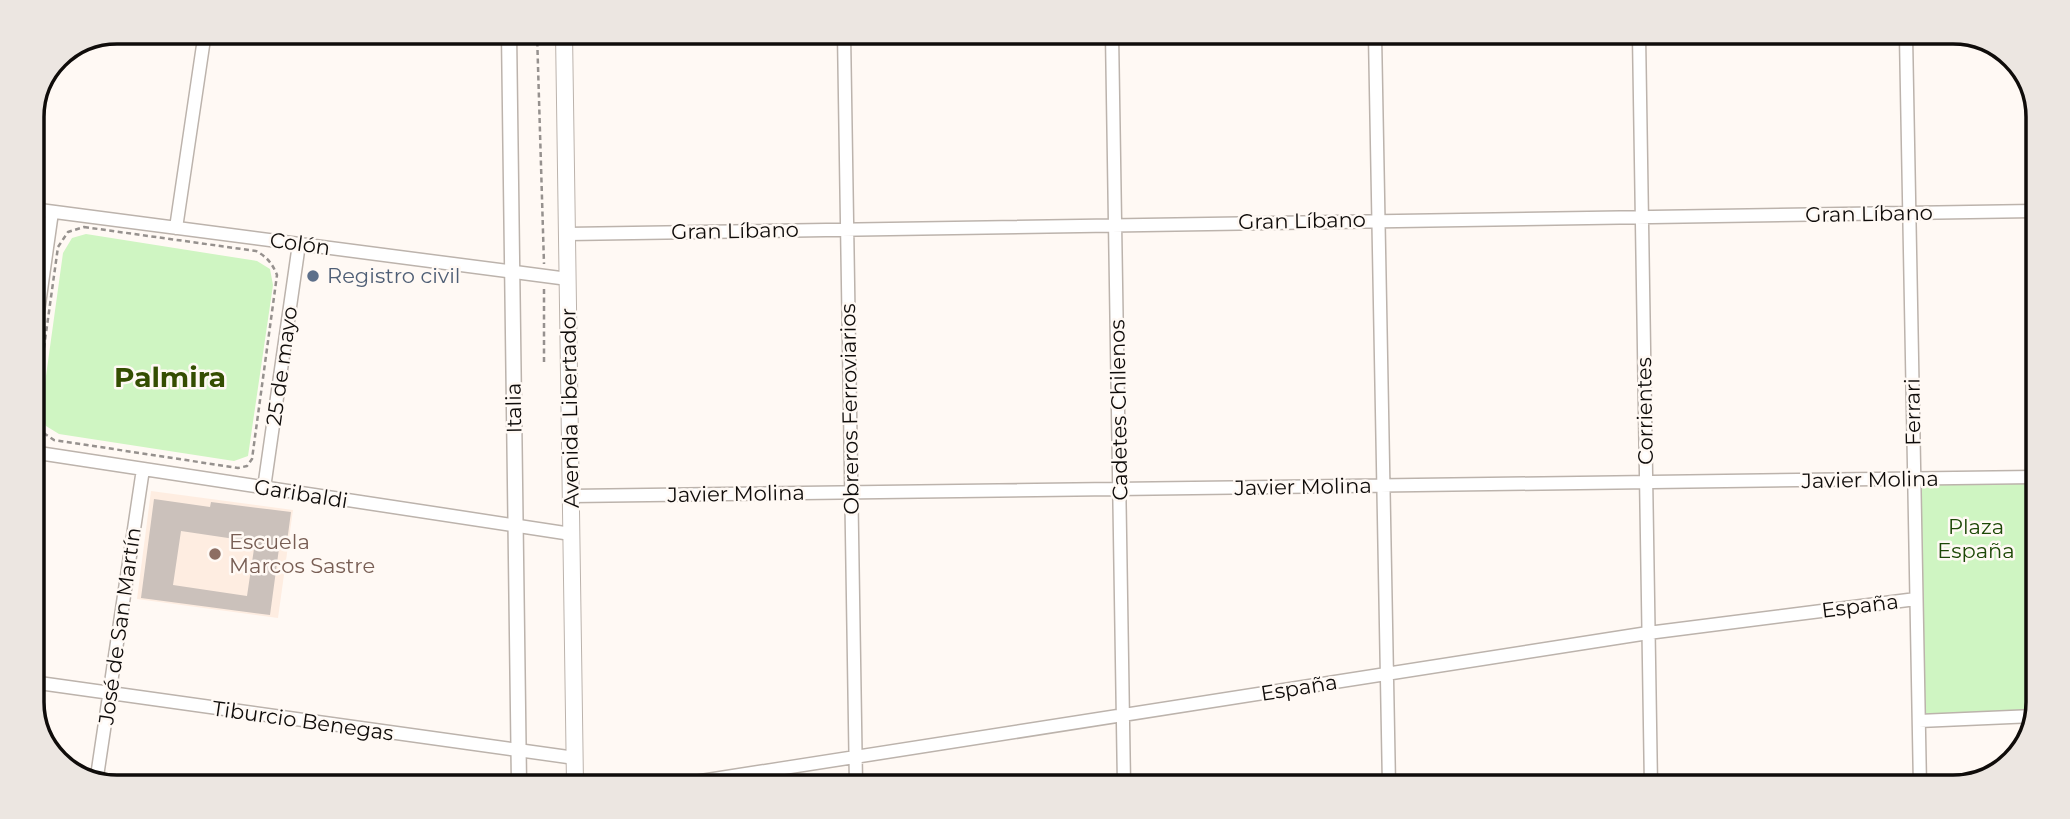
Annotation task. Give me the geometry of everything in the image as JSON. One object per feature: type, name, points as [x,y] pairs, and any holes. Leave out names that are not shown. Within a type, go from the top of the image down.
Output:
[{"type":"main road","name":"Avenida Libertador","points":[[564,44],[575,775]]},
{"type":"street","points":[[176,228],[203,44]]},
{"type":"street","name":"Italia","points":[[509,44],[519,775]]},
{"type":"street","name":"Obreros Ferroviarios","points":[[844,44],[856,775]]},
{"type":"street","name":"Cadetes Chilenos","points":[[1112,44],[1124,775]]},
{"type":"street","points":[[1375,44],[1389,775]]},
{"type":"street","name":"Corrientes","points":[[1639,44],[1651,775]]},
{"type":"street","name":"Ferrari","points":[[1906,44],[1920,775]]},
{"type":"street","name":"Colón","points":[[44,211],[568,279]]},
{"type":"street","name":"Gran Líbano","points":[[567,234],[1380,219],[2026,211]]},
{"type":"street","points":[[44,263],[52,212]]},
{"type":"street","name":"25 de mayo","points":[[264,488],[299,244]]},
{"type":"street","name":"Garibaldi","points":[[44,454],[571,534]]},
{"type":"street","name":"José de San Martín","points":[[98,772],[143,469]]},
{"type":"street","name":"Javier Molina","points":[[571,496],[1914,481],[2026,477]]},
{"type":"street","name":"España","points":[[740,775],[1648,633],[1916,599]]},
{"type":"street","name":"Tiburcio Benegas","points":[[44,684],[575,758]]},
{"type":"street","points":[[1919,721],[2025,716]]},
{"type":"path","points":[[537,44],[544,362]]},
{"type":"path","points":[[44,359],[62,236],[84,227],[256,251],[267,257],[277,275],[251,459],[247,466],[238,468],[54,440],[44,433]]},
{"type":"shaded area","name":"Escuela Marcos Sastre","points":[[151,491],[293,510],[278,618],[137,599]]},
{"type":"green space","points":[[86,234],[257,261],[270,269],[273,285],[248,456],[234,461],[59,434],[46,426],[44,390],[63,253],[72,238]]},
{"type":"green space","name":"Plaza España","points":[[2026,477],[2025,716],[1919,721],[1914,481]]},
{"type":"building","name":"Escuela Marcos Sastre","points":[[154,499],[210,507],[211,502],[291,512],[287,542],[280,541],[270,615],[141,598]],"holes":[[[181,531],[255,542],[247,596],[173,585]]]},
{"type":"place","name":"Registro civil","points":[[313,276]]},
{"type":"place","name":"Escuela Marcos Sastre","points":[[215,554]]},
{"type":"district","name":"Palmira","points":[[170,377]]}]
